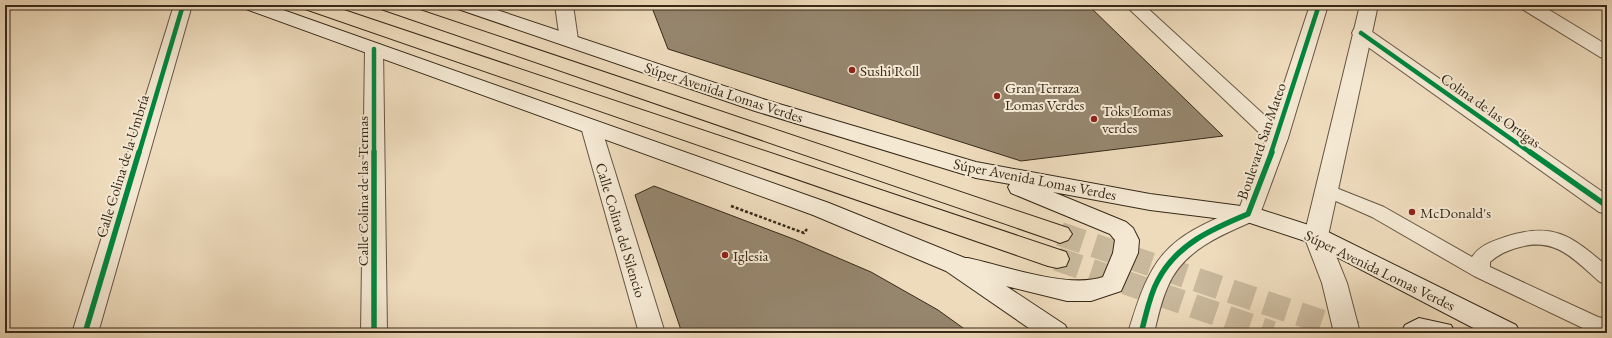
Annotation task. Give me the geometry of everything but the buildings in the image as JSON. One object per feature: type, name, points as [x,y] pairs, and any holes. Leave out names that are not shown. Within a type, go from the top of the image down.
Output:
[{"type":"main road","points":[[311,5],[1057,259]]},
{"type":"main road","name":"Súper Avenida Lomas Verdes","points":[[387,5],[1060,234]]},
{"type":"street","name":"Calle Colina de la Umbría","points":[[85,333],[183,5]]},
{"type":"street","points":[[252,5],[822,209],[955,264],[1067,291],[1091,291],[1112,284],[1121,267],[1127,244],[1125,235],[1118,228],[976,170]]},
{"type":"street","name":"Súper Avenida Lomas Verdes","points":[[464,5],[762,106],[976,170],[1150,202],[1248,214],[1316,236],[1507,333]]},
{"type":"street","points":[[564,5],[569,40]]},
{"type":"street","points":[[1134,5],[1276,138]]},
{"type":"street","name":"Boulevard San Mateo","points":[[1141,333],[1158,281],[1179,250],[1206,232],[1248,214],[1276,138],[1319,5]]},
{"type":"street","points":[[1347,333],[1341,302],[1331,268],[1316,236],[1361,33],[1369,5]]},
{"type":"street","points":[[1528,5],[1607,53]]},
{"type":"street","name":"Colina de las Ortigas","points":[[1361,33],[1607,206]]},
{"type":"street","name":"Calle Colina de las Termas","points":[[374,49],[374,333]]},
{"type":"street","name":"Calle Colina del Silencio","points":[[591,127],[652,333]]},
{"type":"street","points":[[955,264],[1056,333]]},
{"type":"street","points":[[1414,333],[1420,329],[1442,333]]},
{"type":"lane","points":[[1326,190],[1378,212],[1481,271],[1594,324],[1607,327]]},
{"type":"lane","points":[[1481,271],[1480,260],[1492,248],[1531,235],[1550,236],[1566,243],[1607,277]]},
{"type":"path","points":[[731,206],[804,233]]},
{"type":"tunnel","points":[[1060,234],[1356,333]]},
{"type":"tunnel","points":[[1057,259],[1272,333]]},
{"type":"cycle path","points":[[85,333],[183,5]]},
{"type":"cycle path","points":[[1141,333],[1155,286],[1167,266],[1176,255],[1197,238],[1248,214],[1277,138],[1319,5]]},
{"type":"cycle path","points":[[1361,33],[1607,206]]},
{"type":"cycle path","points":[[374,49],[374,333]]},
{"type":"place","name":"Sushi Roll","points":[[852,70]]},
{"type":"place","name":"Gran Terraza Lomas Verdes","points":[[997,96]]},
{"type":"place","name":"Toks Lomas verdes","points":[[1094,119]]},
{"type":"place","name":"McDonald's","points":[[1412,212]]},
{"type":"place","name":"Iglesia","points":[[725,255]]}]
